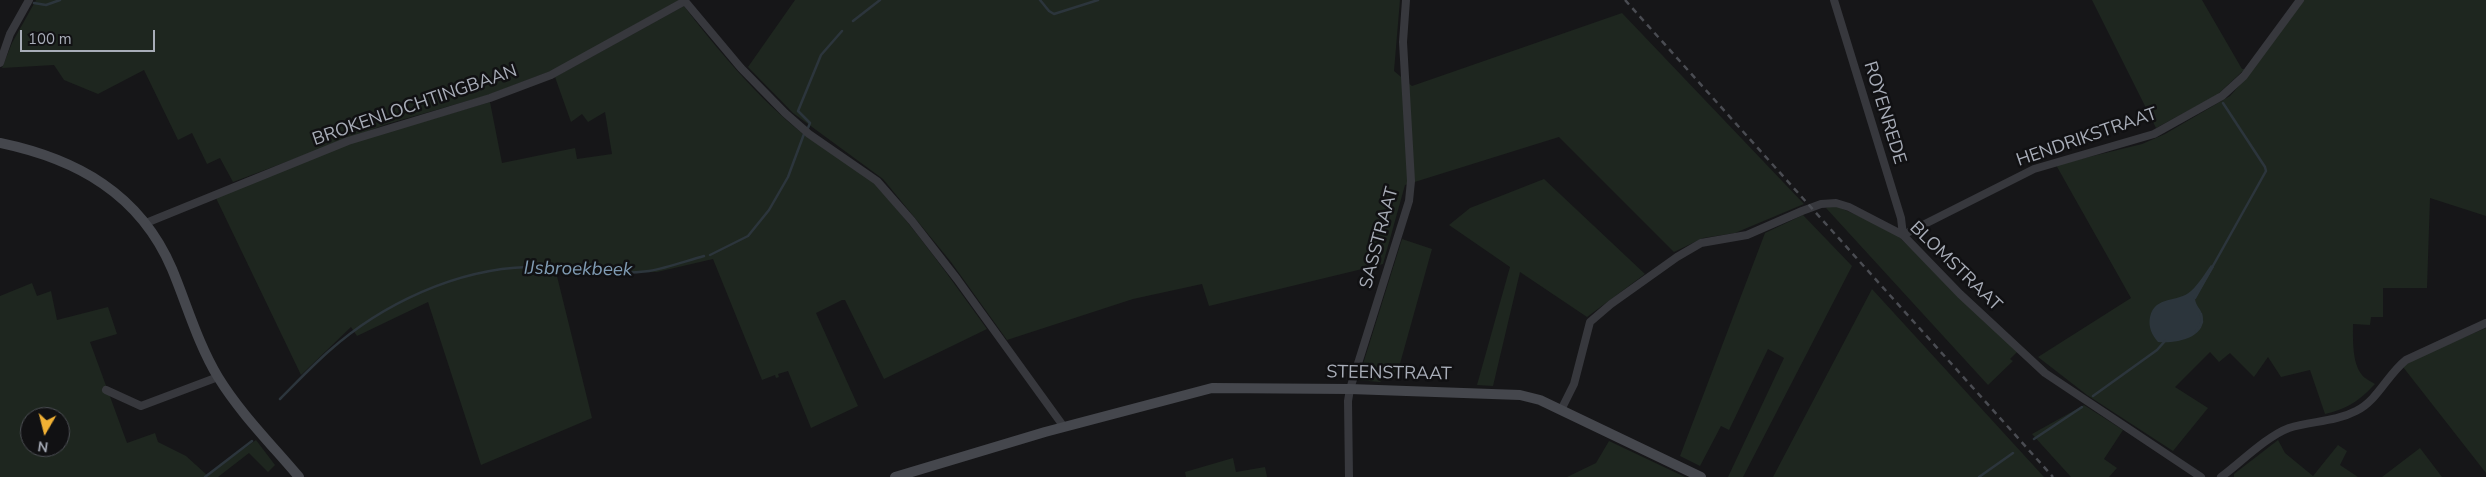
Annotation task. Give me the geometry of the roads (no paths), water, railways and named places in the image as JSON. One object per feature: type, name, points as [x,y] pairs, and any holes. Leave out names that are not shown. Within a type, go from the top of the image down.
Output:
[{"type":"street","points":[[0,64],[10,34],[29,0]]},
{"type":"street","points":[[684,0],[741,68],[793,121],[877,181],[912,221],[1064,427]]},
{"type":"street","name":"BROKENLOCHTINGBAAN","points":[[146,223],[348,141],[490,98],[551,75],[684,0]]},
{"type":"street","name":"SASSTRAAT","points":[[1349,477],[1348,401],[1350,389],[1409,201],[1411,182],[1403,42],[1406,0]]},
{"type":"street","name":"ROYENREDE","points":[[1834,0],[1901,218],[1903,234]]},
{"type":"street","name":"HENDRIKSTRAAT","points":[[1903,234],[2034,169],[2154,134],[2222,96],[2244,76],[2300,0]]},
{"type":"street","points":[[0,143],[56,159],[93,177],[116,192],[146,223],[171,267],[218,377],[236,402],[299,477]]},
{"type":"street","name":"BLOMSTRAAT","points":[[1561,410],[1574,384],[1590,322],[1611,304],[1690,249],[1701,244],[1746,235],[1802,211],[1828,203],[1844,204],[1903,234],[1960,294],[2045,374],[2201,477]]},
{"type":"street","points":[[2221,477],[2287,429],[2336,418],[2356,411],[2372,400],[2398,366],[2406,360],[2486,323]]},
{"type":"street","points":[[106,390],[141,406],[218,377]]},
{"type":"street","name":"STEENSTRAAT","points":[[895,477],[1064,427],[1212,388],[1350,389],[1520,395],[1540,400],[1701,477]]},
{"type":"waterway","points":[[34,3],[46,5],[60,0]]},
{"type":"waterway","name":"IJsbroekbeek","points":[[853,21],[880,0]]},
{"type":"waterway","name":"IJsbroekbeek","points":[[1040,0],[1054,14],[1098,0]]},
{"type":"waterway","name":"IJsbroekbeek","points":[[808,128],[810,123],[798,111],[821,55],[842,31]]},
{"type":"waterway","points":[[2195,298],[2266,171],[2223,103]]},
{"type":"waterway","name":"IJsbroekbeek","points":[[710,255],[748,236],[769,210],[788,177],[804,134]]},
{"type":"waterway","name":"IJsbroekbeek","points":[[280,399],[323,357],[372,318],[396,304],[447,282],[474,274],[528,267],[634,273],[670,266],[704,256]]},
{"type":"waterway","points":[[2196,331],[2202,322],[2201,314]]},
{"type":"waterway","points":[[2093,396],[2157,350],[2165,341]]},
{"type":"waterway","points":[[2034,439],[2082,407]]},
{"type":"waterway","name":"IJsbroekbeek","points":[[205,477],[252,441]]},
{"type":"waterway","points":[[1979,477],[2013,453]]},
{"type":"railway","points":[[1625,0],[2053,477]]}]
